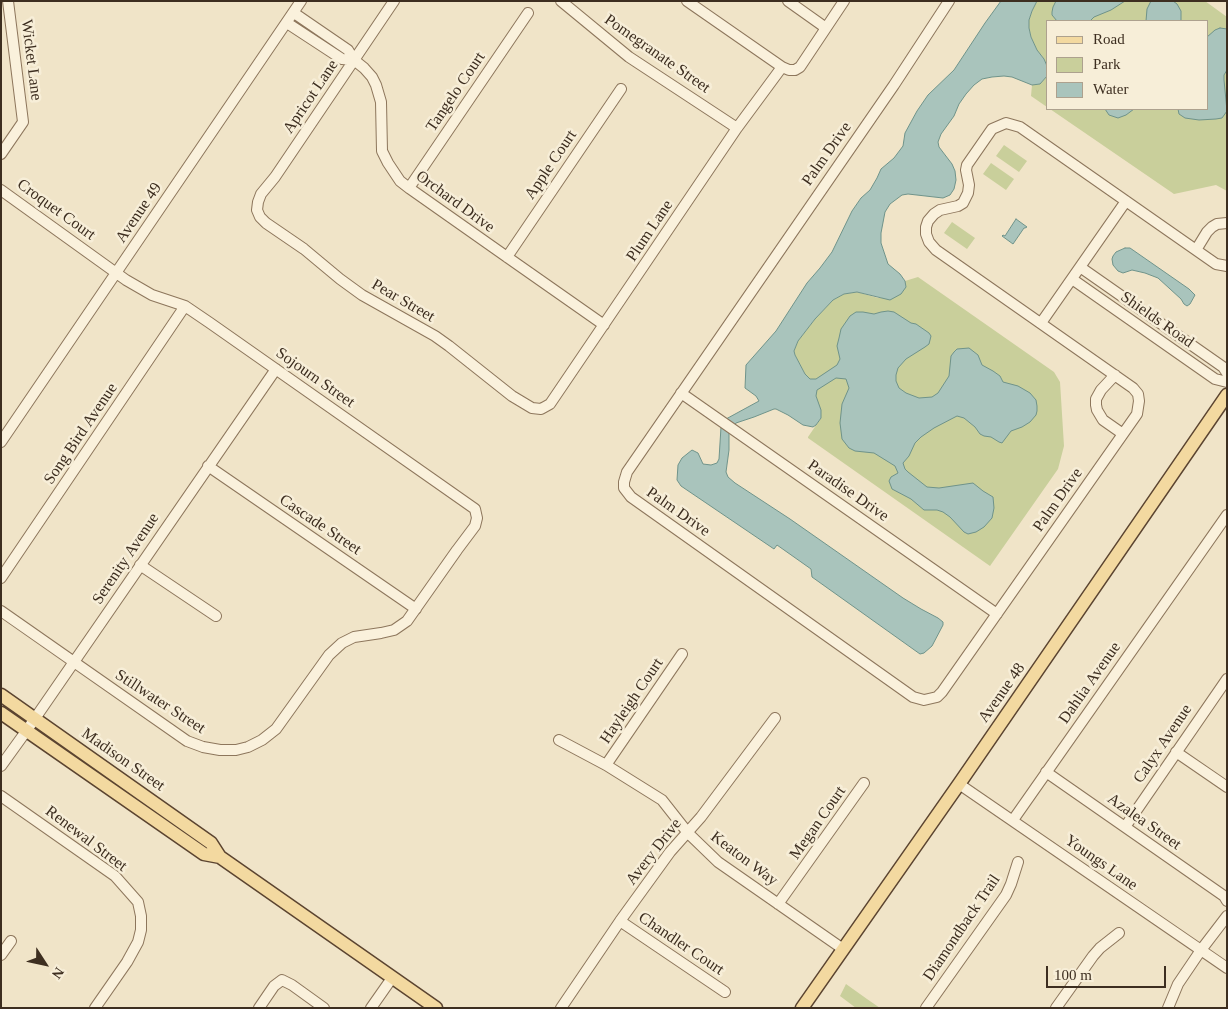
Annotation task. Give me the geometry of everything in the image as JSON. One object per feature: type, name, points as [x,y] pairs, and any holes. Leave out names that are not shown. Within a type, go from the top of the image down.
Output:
[{"type":"main road","name":"Avenue 48","points":[[802,1008],[1227,395]]},
{"type":"main road","name":"Madison Street","points":[[1,695],[211,843],[220,857],[436,1008]]},
{"type":"main road","name":"Madison Street","points":[[1,712],[204,854],[220,857]]},
{"type":"street","name":"Wicket Lane","points":[[1,154],[24,122],[8,1]]},
{"type":"street","name":"Avenue 49","points":[[1,442],[301,1]]},
{"type":"street","name":"Apricot Lane","points":[[257,210],[261,194],[275,177],[394,1]]},
{"type":"street","name":"Pomegranate Street","points":[[561,1],[629,57],[737,128]]},
{"type":"street","points":[[687,1],[782,68],[789,70],[795,70],[804,62],[844,1]]},
{"type":"street","points":[[788,1],[826,28]]},
{"type":"street","name":"Palm Drive","points":[[950,1],[627,472],[624,488],[631,498],[914,697],[924,700],[937,697],[1137,414],[1139,401],[1138,394],[1133,388],[936,250],[929,242],[926,234],[928,220],[940,210],[958,206],[966,198],[968,185],[967,165],[992,129],[1006,123],[1020,127],[1216,264],[1227,266]]},
{"type":"street","name":"Orchard Drive","points":[[294,13],[348,50],[354,60],[372,77],[381,102],[382,151],[388,164],[400,181],[604,325]]},
{"type":"street","name":"Tangelo Court","points":[[409,188],[528,13]]},
{"type":"street","name":"Orchard Drive","points":[[286,23],[342,60],[354,60]]},
{"type":"street","name":"Plum Lane","points":[[541,409],[550,404],[737,128],[782,68]]},
{"type":"street","name":"Apple Court","points":[[506,257],[621,89]]},
{"type":"street","name":"Croquet Court","points":[[1,190],[117,273]]},
{"type":"street","points":[[1041,323],[1126,201]]},
{"type":"street","name":"Pear Street","points":[[257,210],[260,217],[266,223],[304,249],[362,295],[449,346],[522,403],[532,408],[541,409]]},
{"type":"street","points":[[1196,250],[1212,227],[1217,224],[1227,223]]},
{"type":"street","name":"Shields Road","points":[[1080,267],[1223,367],[1227,373]]},
{"type":"street","name":"Sojourn Street","points":[[117,273],[152,295],[184,306],[210,323],[475,509],[478,518],[475,526],[416,609]]},
{"type":"street","name":"Shields Road","points":[[1072,279],[1215,379],[1227,382]]},
{"type":"street","name":"Song Bird Avenue","points":[[1,578],[184,306]]},
{"type":"street","name":"Serenity Avenue","points":[[1,766],[276,369]]},
{"type":"street","points":[[1115,375],[1101,390],[1096,399],[1096,405],[1103,420],[1123,434]]},
{"type":"street","name":"Paradise Drive","points":[[681,393],[997,614]]},
{"type":"street","name":"Cascade Street","points":[[208,466],[416,609]]},
{"type":"street","name":"Dahlia Avenue","points":[[1013,820],[1227,515]]},
{"type":"street","points":[[140,565],[216,616]]},
{"type":"street","name":"Stillwater Street","points":[[74,662],[187,741],[212,749],[236,750],[248,747],[262,740],[276,728],[329,655],[342,643],[354,637],[394,630],[407,621],[416,609]]},
{"type":"street","points":[[1,611],[74,662]]},
{"type":"street","name":"Hayleigh Court","points":[[606,765],[682,654]]},
{"type":"street","name":"Calyx Avenue","points":[[1125,827],[1227,679]]},
{"type":"street","name":"Avery Drive","points":[[563,1007],[620,921],[670,852],[701,817],[775,718]]},
{"type":"street","name":"Keaton Way","points":[[559,740],[606,765],[662,800],[688,833],[718,862],[843,949]]},
{"type":"street","points":[[1176,752],[1227,788]]},
{"type":"street","name":"Azalea Street","points":[[1046,772],[1226,898]]},
{"type":"street","name":"Megan Court","points":[[778,904],[864,783]]},
{"type":"street","name":"Youngs Lane","points":[[959,784],[1227,968]]},
{"type":"street","name":"Renewal Street","points":[[1,796],[115,876],[138,902],[141,916],[141,930],[138,942],[127,962],[95,1008]]},
{"type":"street","name":"Diamondback Trail","points":[[926,1008],[1006,895],[1018,862]]},
{"type":"street","points":[[1168,1008],[1178,984],[1227,916]]},
{"type":"street","name":"Chandler Court","points":[[620,921],[725,992]]},
{"type":"street","points":[[1056,1008],[1093,956],[1119,933]]},
{"type":"street","points":[[1,955],[11,941]]},
{"type":"street","points":[[371,1008],[392,978]]},
{"type":"street","points":[[259,1008],[274,986],[282,980],[324,1008]]},
{"type":"green space","points":[[1037,1],[1205,1],[1227,17],[1227,191],[1216,185],[1174,194],[1051,110],[1208,110],[1208,20],[1046,20],[1046,64],[1031,37],[1029,20]]},
{"type":"green space","points":[[1046,77],[1046,106],[1031,96],[1032,85],[1040,84]]},
{"type":"green space","points":[[1004,145],[1027,161],[1019,172],[996,156]]},
{"type":"green space","points":[[991,163],[1014,179],[1006,190],[983,174]]},
{"type":"green space","points":[[952,222],[975,238],[967,249],[944,233]]},
{"type":"green space","points":[[918,277],[1054,372],[1060,382],[1064,446],[1058,469],[990,566],[808,438],[821,418],[810,379],[805,374],[795,355],[794,351],[798,341],[833,300],[844,294],[857,292],[881,298],[906,287],[905,281]]},
{"type":"green space","points":[[846,984],[880,1008],[856,1008],[840,996]]},
{"type":"water","points":[[1001,1],[1037,1],[1029,20],[1029,28],[1037,50],[1046,64],[1046,77],[1040,84],[1032,85],[1004,76],[982,79],[974,85],[959,104],[938,142],[939,147],[955,171],[956,180],[950,195],[943,198],[902,195],[890,204],[885,212],[881,243],[888,264],[900,274],[905,281],[906,287],[901,294],[890,300],[857,292],[844,294],[833,300],[798,341],[794,351],[805,374],[810,379],[816,379],[837,365],[840,359],[837,346],[841,329],[850,316],[856,312],[874,314],[888,311],[894,312],[911,323],[916,324],[931,336],[929,344],[906,359],[898,368],[896,381],[899,388],[906,393],[919,398],[932,397],[938,393],[949,376],[951,356],[957,349],[969,348],[978,355],[982,365],[1000,376],[1003,382],[1018,386],[1030,393],[1036,400],[1036,415],[1030,422],[1011,431],[1002,443],[980,434],[964,418],[957,416],[921,437],[915,443],[909,456],[903,463],[908,472],[927,487],[939,488],[973,483],[993,497],[994,508],[992,518],[984,527],[968,534],[943,512],[924,510],[911,499],[892,489],[889,481],[891,477],[898,473],[895,466],[874,453],[855,451],[849,448],[842,439],[840,423],[842,404],[849,388],[846,379],[836,378],[817,390],[816,396],[821,410],[821,418],[813,427],[803,425],[788,415],[774,409],[736,423],[729,432],[726,472],[728,477],[903,598],[943,622],[932,646],[920,654],[812,577],[811,569],[777,545],[774,549],[681,486],[677,480],[678,465],[682,458],[692,450],[698,453],[703,464],[711,465],[717,463],[719,459],[721,427],[726,419],[759,401],[756,396],[745,388],[746,365],[776,331],[807,283],[832,252],[852,211],[861,198],[870,190],[881,169],[894,158],[903,146],[905,133],[917,111],[928,95],[954,70]]},
{"type":"water","points":[[1056,1],[1125,1],[1091,20],[1056,20],[1052,15]]},
{"type":"water","points":[[1151,1],[1173,1],[1181,11],[1181,20],[1146,20],[1147,9]]},
{"type":"water","points":[[1220,28],[1227,29],[1227,70],[1224,80],[1227,111],[1222,118],[1216,119],[1199,120],[1185,118],[1179,114],[1178,110],[1208,110],[1208,36]]},
{"type":"water","points":[[1106,110],[1133,110],[1118,118],[1109,115]]},
{"type":"water","points":[[1016,219],[1027,227],[1024,228],[1013,244],[1002,236],[1005,236]]},
{"type":"water","points":[[1130,248],[1189,289],[1195,295],[1190,304],[1187,306],[1184,304],[1158,278],[1132,270],[1123,273],[1118,271],[1113,265],[1112,259],[1116,252]]}]
